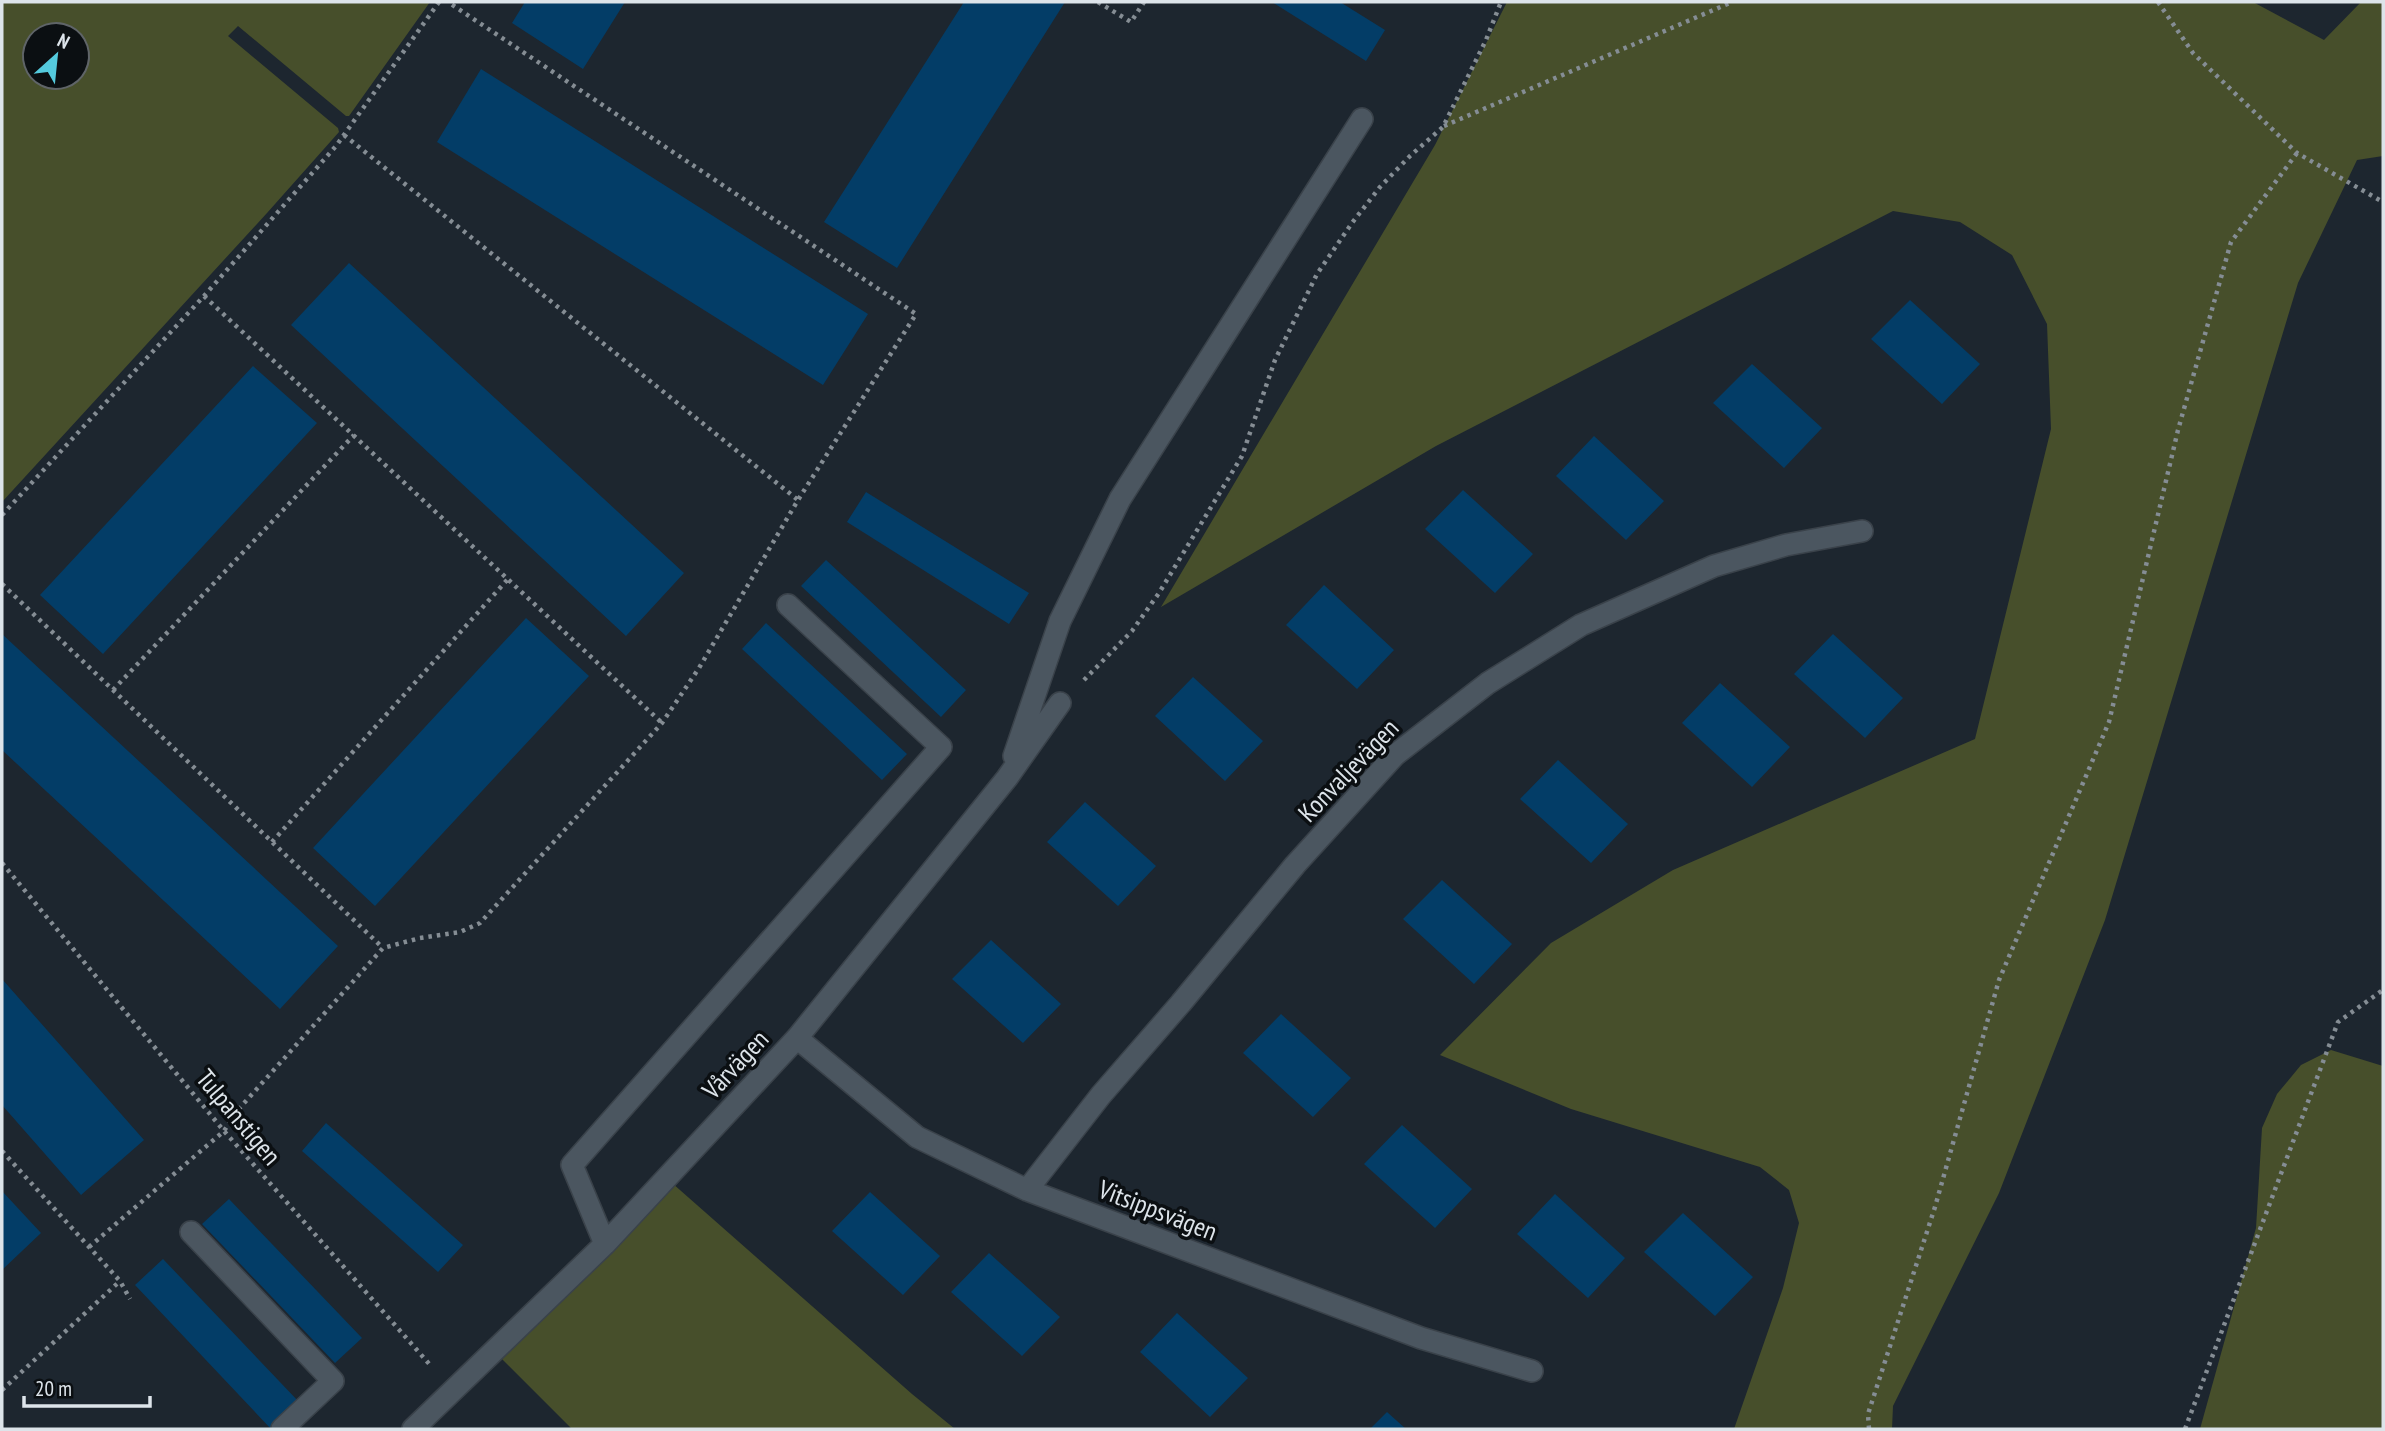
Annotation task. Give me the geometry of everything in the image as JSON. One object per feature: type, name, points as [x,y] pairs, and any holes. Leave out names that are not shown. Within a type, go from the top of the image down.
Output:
[{"type":"street","points":[[1007,778],[1059,621],[1120,499],[1362,119]]},
{"type":"street","name":"Konvaljevägen","points":[[1027,1190],[1101,1095],[1287,876],[1395,755],[1489,682],[1581,625],[1714,566],[1786,545],[1862,531]]},
{"type":"street","points":[[605,1244],[572,1165],[941,747],[788,605]]},
{"type":"street","name":"Vårvägen","points":[[413,1429],[605,1244],[797,1038],[1007,778],[1060,703]]},
{"type":"street","name":"Vitsippsvägen","points":[[797,1038],[917,1138],[1027,1190],[1408,1333],[1532,1371]]},
{"type":"street","points":[[191,1232],[333,1381],[282,1429]]},
{"type":"path","points":[[2,515],[204,296],[344,135],[439,2]]},
{"type":"path","points":[[89,1247],[224,1131],[237,1111],[383,948],[420,938],[460,932],[480,923],[662,723],[699,668],[797,500],[916,314],[448,2]]},
{"type":"path","points":[[1098,2],[1131,22],[1144,2]]},
{"type":"path","points":[[1443,127],[1502,2]]},
{"type":"path","points":[[1060,703],[1132,631],[1159,593],[1235,468],[1252,432],[1279,349],[1317,274],[1380,187],[1409,156],[1443,127],[1732,2]]},
{"type":"path","points":[[2158,2],[2193,53],[2297,153],[2383,202]]},
{"type":"path","points":[[344,135],[797,500]]},
{"type":"path","points":[[1869,1429],[1868,1414],[1935,1207],[1999,980],[2109,722],[2178,430],[2231,242],[2297,153]]},
{"type":"path","points":[[204,296],[662,723]]},
{"type":"path","points":[[113,690],[354,435]]},
{"type":"path","points":[[272,842],[508,579]]},
{"type":"path","points":[[2,584],[383,948]]},
{"type":"path","name":"Tulpanstigen","points":[[2,863],[224,1131],[453,1390]]},
{"type":"path","points":[[2185,1429],[2339,1022],[2383,990]]},
{"type":"path","points":[[2,1151],[120,1281],[130,1299]]},
{"type":"path","points":[[2,1390],[120,1281]]},
{"type":"green space","points":[[2,2],[430,2],[349,116],[238,26],[228,36],[338,128],[339,132],[2,502]]},
{"type":"green space","points":[[1507,2],[2253,2],[2324,40],[2361,2],[2383,2],[2383,156],[2357,160],[2298,283],[2105,920],[1999,1193],[1893,1406],[1892,1429],[1734,1429],[1783,1288],[1799,1223],[1789,1190],[1760,1167],[1571,1109],[1440,1055],[1551,943],[1673,870],[1975,739],[2051,429],[2047,324],[2012,255],[1960,222],[1893,211],[1436,446],[1161,607],[1435,145]]},
{"type":"green space","points":[[2331,1050],[2383,1066],[2383,1429],[2200,1429],[2256,1228],[2262,1128],[2277,1094],[2301,1065]]},
{"type":"green space","points":[[672,1183],[955,1429],[572,1429],[498,1355]]},
{"type":"building","points":[[525,2],[625,2],[583,69],[512,23]]},
{"type":"building","points":[[964,2],[1065,2],[897,268],[824,222]]},
{"type":"building","points":[[1272,2],[1340,2],[1385,30],[1366,61]]},
{"type":"building","points":[[481,69],[868,314],[823,385],[437,142]]},
{"type":"building","points":[[349,263],[684,573],[626,636],[291,325]]},
{"type":"building","points":[[1910,300],[1980,364],[1942,404],[1871,339]]},
{"type":"building","points":[[1752,364],[1822,428],[1784,468],[1713,403]]},
{"type":"building","points":[[253,366],[317,423],[103,654],[40,595]]},
{"type":"building","points":[[1594,436],[1664,501],[1626,540],[1556,476]]},
{"type":"building","points":[[1463,490],[1533,554],[1495,593],[1425,529]]},
{"type":"building","points":[[866,492],[1029,593],[1009,624],[847,522]]},
{"type":"building","points":[[826,560],[966,690],[941,717],[801,586]]},
{"type":"building","points":[[1324,585],[1394,650],[1357,689],[1286,625]]},
{"type":"building","points":[[526,618],[589,676],[375,906],[313,848]]},
{"type":"building","points":[[766,623],[907,754],[882,780],[742,649]]},
{"type":"building","points":[[2,634],[338,946],[280,1009],[2,750]]},
{"type":"building","points":[[1833,634],[1903,698],[1865,738],[1794,674]]},
{"type":"building","points":[[1193,677],[1263,741],[1225,781],[1155,716]]},
{"type":"building","points":[[1720,683],[1790,747],[1752,787],[1682,723]]},
{"type":"building","points":[[1558,760],[1628,824],[1591,863],[1520,799]]},
{"type":"building","points":[[1085,802],[1156,866],[1118,906],[1047,842]]},
{"type":"building","points":[[1442,880],[1512,944],[1474,984],[1403,919]]},
{"type":"building","points":[[991,940],[1061,1004],[1023,1043],[952,979]]},
{"type":"building","points":[[2,979],[144,1140],[81,1195],[2,1105]]},
{"type":"building","points":[[1281,1014],[1351,1078],[1313,1117],[1243,1053]]},
{"type":"building","points":[[326,1123],[463,1245],[438,1272],[302,1151]]},
{"type":"building","points":[[1402,1125],[1472,1189],[1435,1228],[1364,1164]]},
{"type":"building","points":[[2,1191],[41,1233],[2,1270]]},
{"type":"building","points":[[870,1192],[940,1256],[903,1295],[832,1231]]},
{"type":"building","points":[[1555,1194],[1625,1258],[1588,1298],[1517,1234]]},
{"type":"building","points":[[229,1199],[362,1338],[335,1363],[202,1224]]},
{"type":"building","points":[[1683,1213],[1753,1277],[1715,1316],[1644,1252]]},
{"type":"building","points":[[989,1253],[1060,1317],[1022,1356],[951,1292]]},
{"type":"building","points":[[163,1259],[299,1402],[271,1429],[135,1285]]},
{"type":"building","points":[[1177,1313],[1248,1378],[1210,1417],[1140,1352]]},
{"type":"building","points":[[1387,1412],[1406,1429],[1370,1429]]}]
